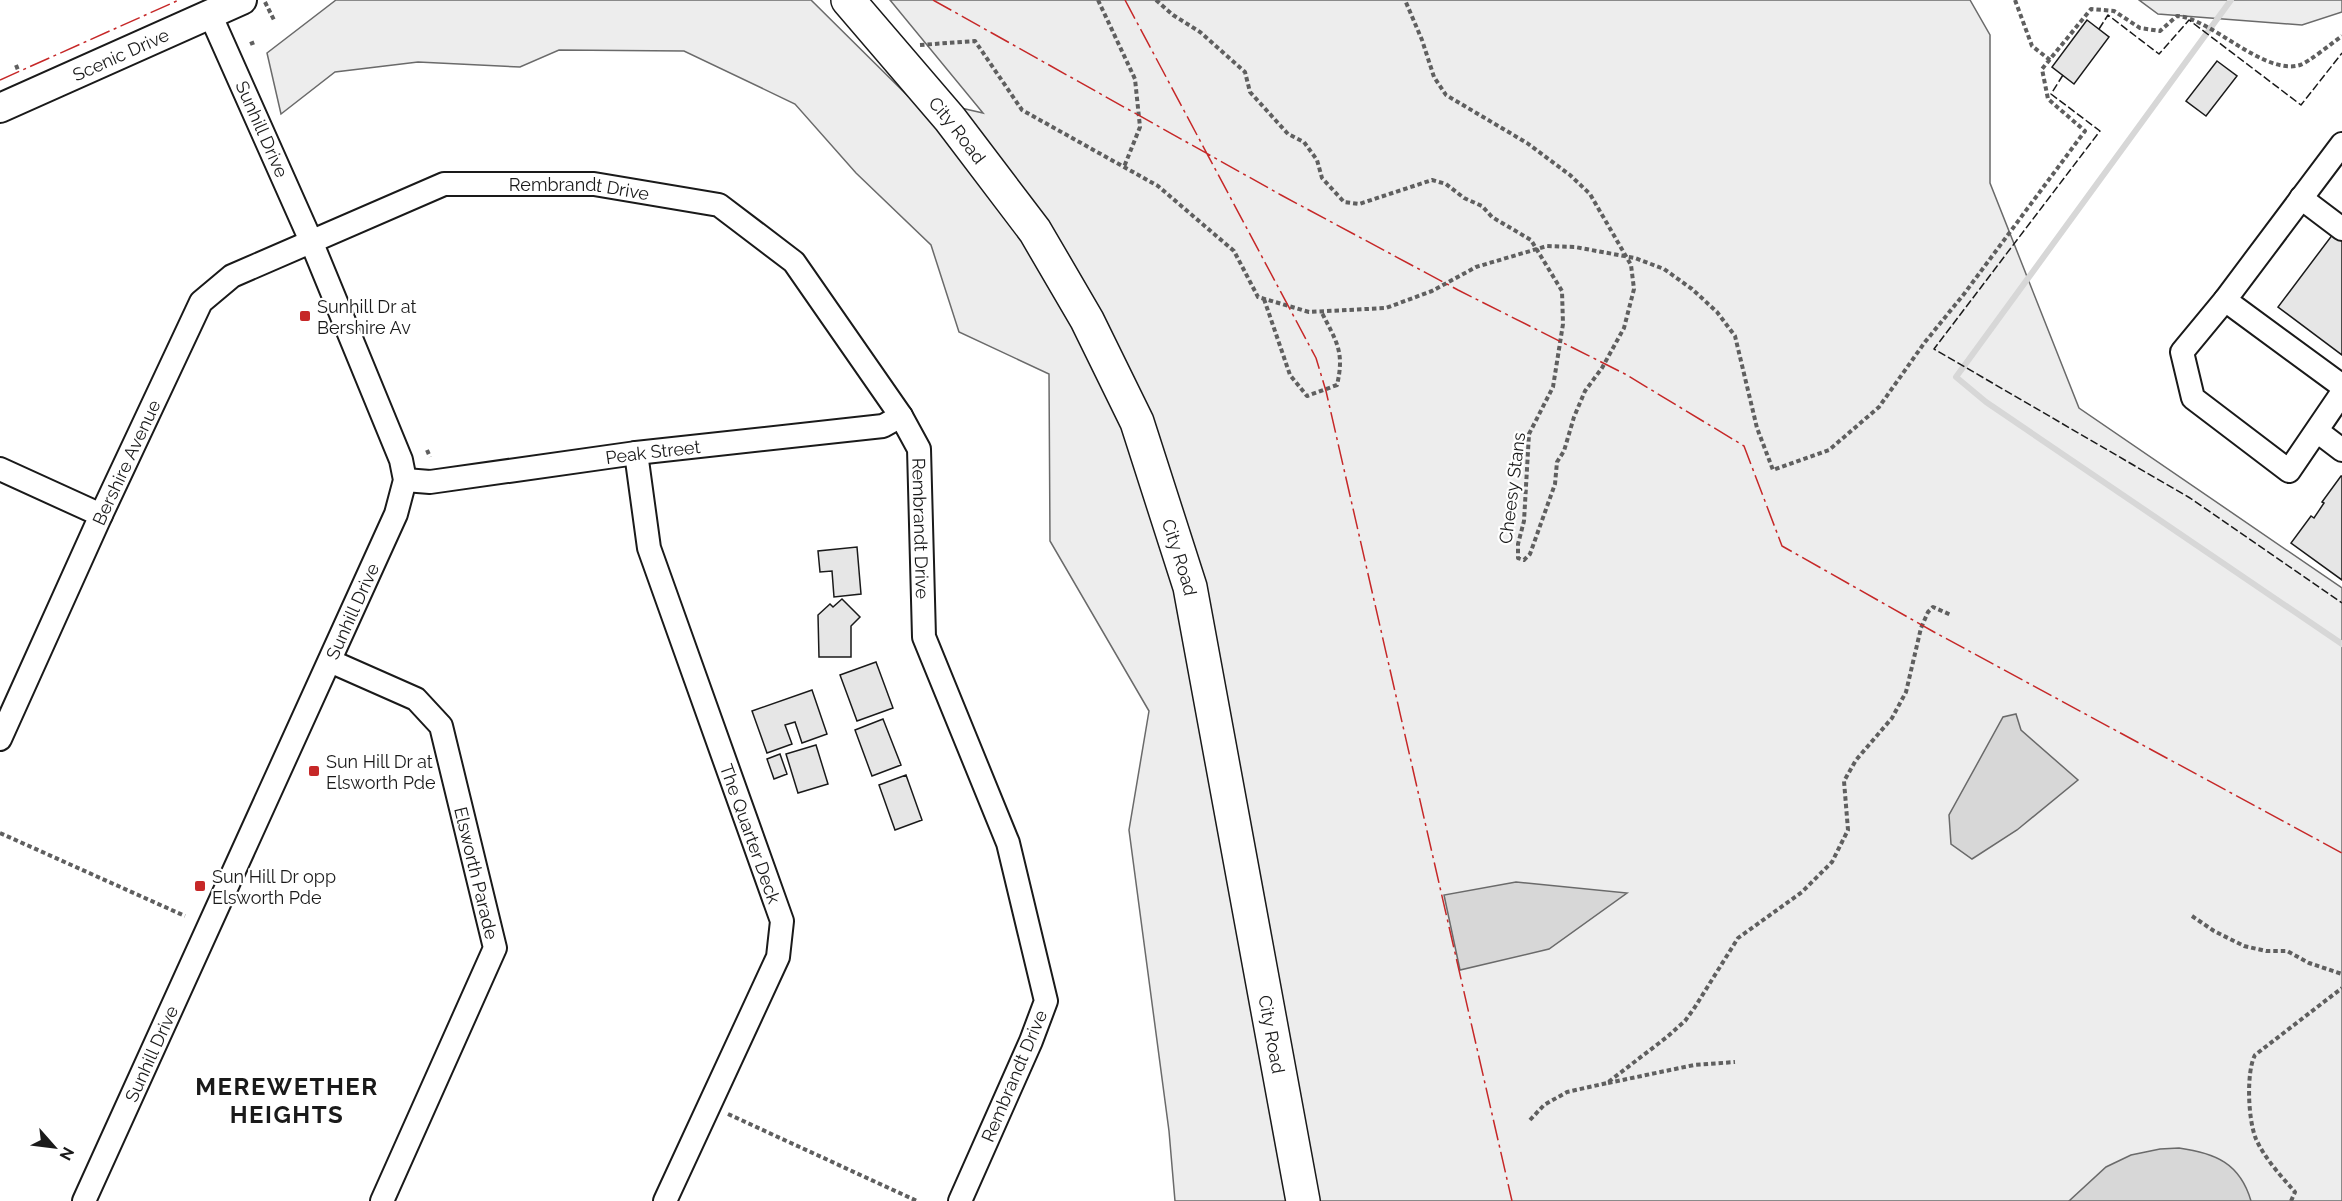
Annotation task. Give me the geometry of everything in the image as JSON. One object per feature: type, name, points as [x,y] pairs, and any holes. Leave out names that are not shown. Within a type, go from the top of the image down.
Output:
[{"type":"highway","name":"City Road","points":[[848,0],[950,119],[1035,231],[1087,320],[1137,422],[1190,587],[1303,1201]]},
{"type":"main road","name":"Scenic Drive","points":[[0,108],[242,0]]},
{"type":"street","name":"Sunhill Drive","points":[[84,1201],[396,514],[405,480],[401,460],[311,241],[210,14]]},
{"type":"street","points":[[2342,144],[2182,352],[2193,398],[2289,471],[2342,393]]},
{"type":"street","name":"Rembrandt Drive","points":[[311,241],[444,184],[594,184],[719,205],[794,262],[901,416],[919,449],[924,637],[1008,843],[1046,1000],[1031,1041],[961,1201]]},
{"type":"street","points":[[2301,198],[2342,229]]},
{"type":"street","name":"Bershire Avenue","points":[[0,739],[201,302],[232,276],[311,241]]},
{"type":"street","points":[[2224,300],[2342,386]]},
{"type":"street","name":"Peak Street","points":[[405,480],[430,482],[636,453],[883,426],[901,416]]},
{"type":"street","points":[[2317,431],[2342,450]]},
{"type":"street","name":"The Quarter Deck","points":[[636,453],[649,548],[782,921],[778,957],[665,1201]]},
{"type":"street","points":[[0,469],[102,515]]},
{"type":"street","name":"Elsworth Parade","points":[[330,661],[416,699],[441,726],[495,948],[382,1201]]},
{"type":"path","points":[[264,0],[274,20]]},
{"type":"path","points":[[1098,0],[1135,79],[1140,127],[1124,167]]},
{"type":"path","name":"Cheesy Stans","points":[[1155,0],[1200,32],[1245,72],[1250,92],[1288,134],[1304,142],[1317,160],[1322,178],[1344,201],[1359,204],[1432,180],[1446,184],[1464,198],[1482,206],[1492,217],[1531,240],[1562,291],[1563,324],[1552,387],[1529,434],[1524,521],[1518,544],[1518,558],[1524,560],[1530,554],[1555,484],[1557,462],[1564,451],[1585,391],[1602,369],[1624,328],[1634,289],[1631,265],[1590,194],[1570,175],[1527,143],[1446,95],[1434,77],[1422,40],[1405,0]]},
{"type":"path","points":[[2015,0],[2032,46],[2050,60]]},
{"type":"path","points":[[889,48],[975,41],[1022,110],[1158,186],[1234,251],[1258,297],[1309,312],[1386,308],[1432,291],[1476,267],[1547,246],[1575,247],[1627,256],[1664,269],[1692,289],[1717,312],[1735,336],[1757,428],[1773,470],[1828,450],[1879,406],[2085,131],[2048,99],[2042,69],[2091,9],[2114,11],[2140,28],[2160,31],[2177,16],[2189,16],[2242,49],[2279,64],[2299,65],[2342,36]]},
{"type":"path","points":[[250,44],[255,42]]},
{"type":"path","points":[[16,65],[18,70]]},
{"type":"path","points":[[1264,299],[1290,375],[1307,396],[1337,385],[1341,367],[1339,346],[1321,311]]},
{"type":"path","points":[[427,450],[430,457]]},
{"type":"path","points":[[1607,1083],[1685,1021],[1738,938],[1802,892],[1832,862],[1848,830],[1844,782],[1863,751],[1892,718],[1906,692],[1928,612],[1933,607],[1951,615]]},
{"type":"path","points":[[0,834],[185,916]]},
{"type":"path","points":[[2192,916],[2214,932],[2244,946],[2266,951],[2287,951],[2309,963],[2342,974]]},
{"type":"path","points":[[2291,1201],[2295,1192],[2276,1171],[2255,1137],[2248,1093],[2250,1064],[2255,1055],[2342,988]]},
{"type":"path","points":[[1530,1120],[1544,1105],[1567,1092],[1694,1065],[1735,1062]]},
{"type":"path","points":[[728,1114],[917,1201]]},
{"type":"shaded area","points":[[336,0],[811,0],[908,96],[983,113],[890,0],[1970,0],[1990,35],[1990,183],[2079,408],[2342,588],[2342,1201],[1175,1201],[1169,1131],[1129,830],[1149,711],[1050,541],[1049,374],[959,332],[931,245],[856,173],[795,104],[684,51],[559,50],[520,67],[418,62],[335,72],[281,114],[267,53]]},
{"type":"shaded area","points":[[2139,0],[2342,0],[2342,12],[2302,25],[2158,14]]},
{"type":"shaded area","points":[[2016,714],[2021,730],[2078,780],[2017,830],[1972,859],[1951,844],[1949,815],[2003,717]]},
{"type":"shaded area","points":[[1516,882],[1627,893],[1549,949],[1460,970],[1444,895]]},
{"type":"shaded area","points":[[2179,1148],[2204,1153],[2224,1162],[2240,1177],[2251,1201],[2069,1201],[2106,1167],[2131,1155]]},
{"type":"building","points":[[2087,20],[2109,37],[2074,84],[2052,67]]},
{"type":"building","points":[[2217,61],[2237,76],[2206,116],[2186,101]]},
{"type":"building","points":[[2333,234],[2342,241],[2342,355],[2278,307]]},
{"type":"building","points":[[2341,476],[2342,580],[2291,543],[2311,516],[2314,518],[2324,503],[2322,502]]},
{"type":"building","points":[[857,547],[861,594],[834,597],[832,571],[820,572],[818,551]]},
{"type":"building","points":[[842,599],[860,617],[851,626],[851,657],[819,657],[818,615],[830,604],[833,607]]},
{"type":"building","points":[[876,662],[893,708],[857,721],[840,675]]},
{"type":"building","points":[[812,690],[827,734],[802,743],[795,722],[785,725],[792,744],[767,753],[752,711]]},
{"type":"building","points":[[883,719],[901,765],[872,776],[855,730]]},
{"type":"building","points":[[816,745],[828,784],[798,793],[786,754]]},
{"type":"building","points":[[780,754],[787,774],[774,779],[767,759]]},
{"type":"building","points":[[906,775],[922,820],[895,830],[879,785]]},
{"type":"waterway","points":[[2231,0],[1956,377],[1986,402],[2342,644]]},
{"type":"fence","points":[[2099,29],[2108,15],[2159,54],[2189,20],[2301,105],[2342,53]]},
{"type":"fence","points":[[2063,75],[2051,94],[2100,131],[1934,349],[2190,498],[2342,603]]},
{"type":"power","points":[[0,80],[179,0]]},
{"type":"power","points":[[933,0],[1281,195],[1458,290],[1625,374],[1744,446],[1782,546],[1934,632],[2342,853]]},
{"type":"power","points":[[1125,0],[1316,358],[1326,391],[1512,1201]]},
{"type":"place","name":"Sunhill Dr at Bershire Av","points":[[305,316]]},
{"type":"place","name":"Sun Hill Dr at Elsworth Pde","points":[[314,771]]},
{"type":"place","name":"Sun Hill Dr opp Elsworth Pde","points":[[200,886]]},
{"type":"district","name":"MEREWETHER HEIGHTS","points":[[287,1100]]}]
